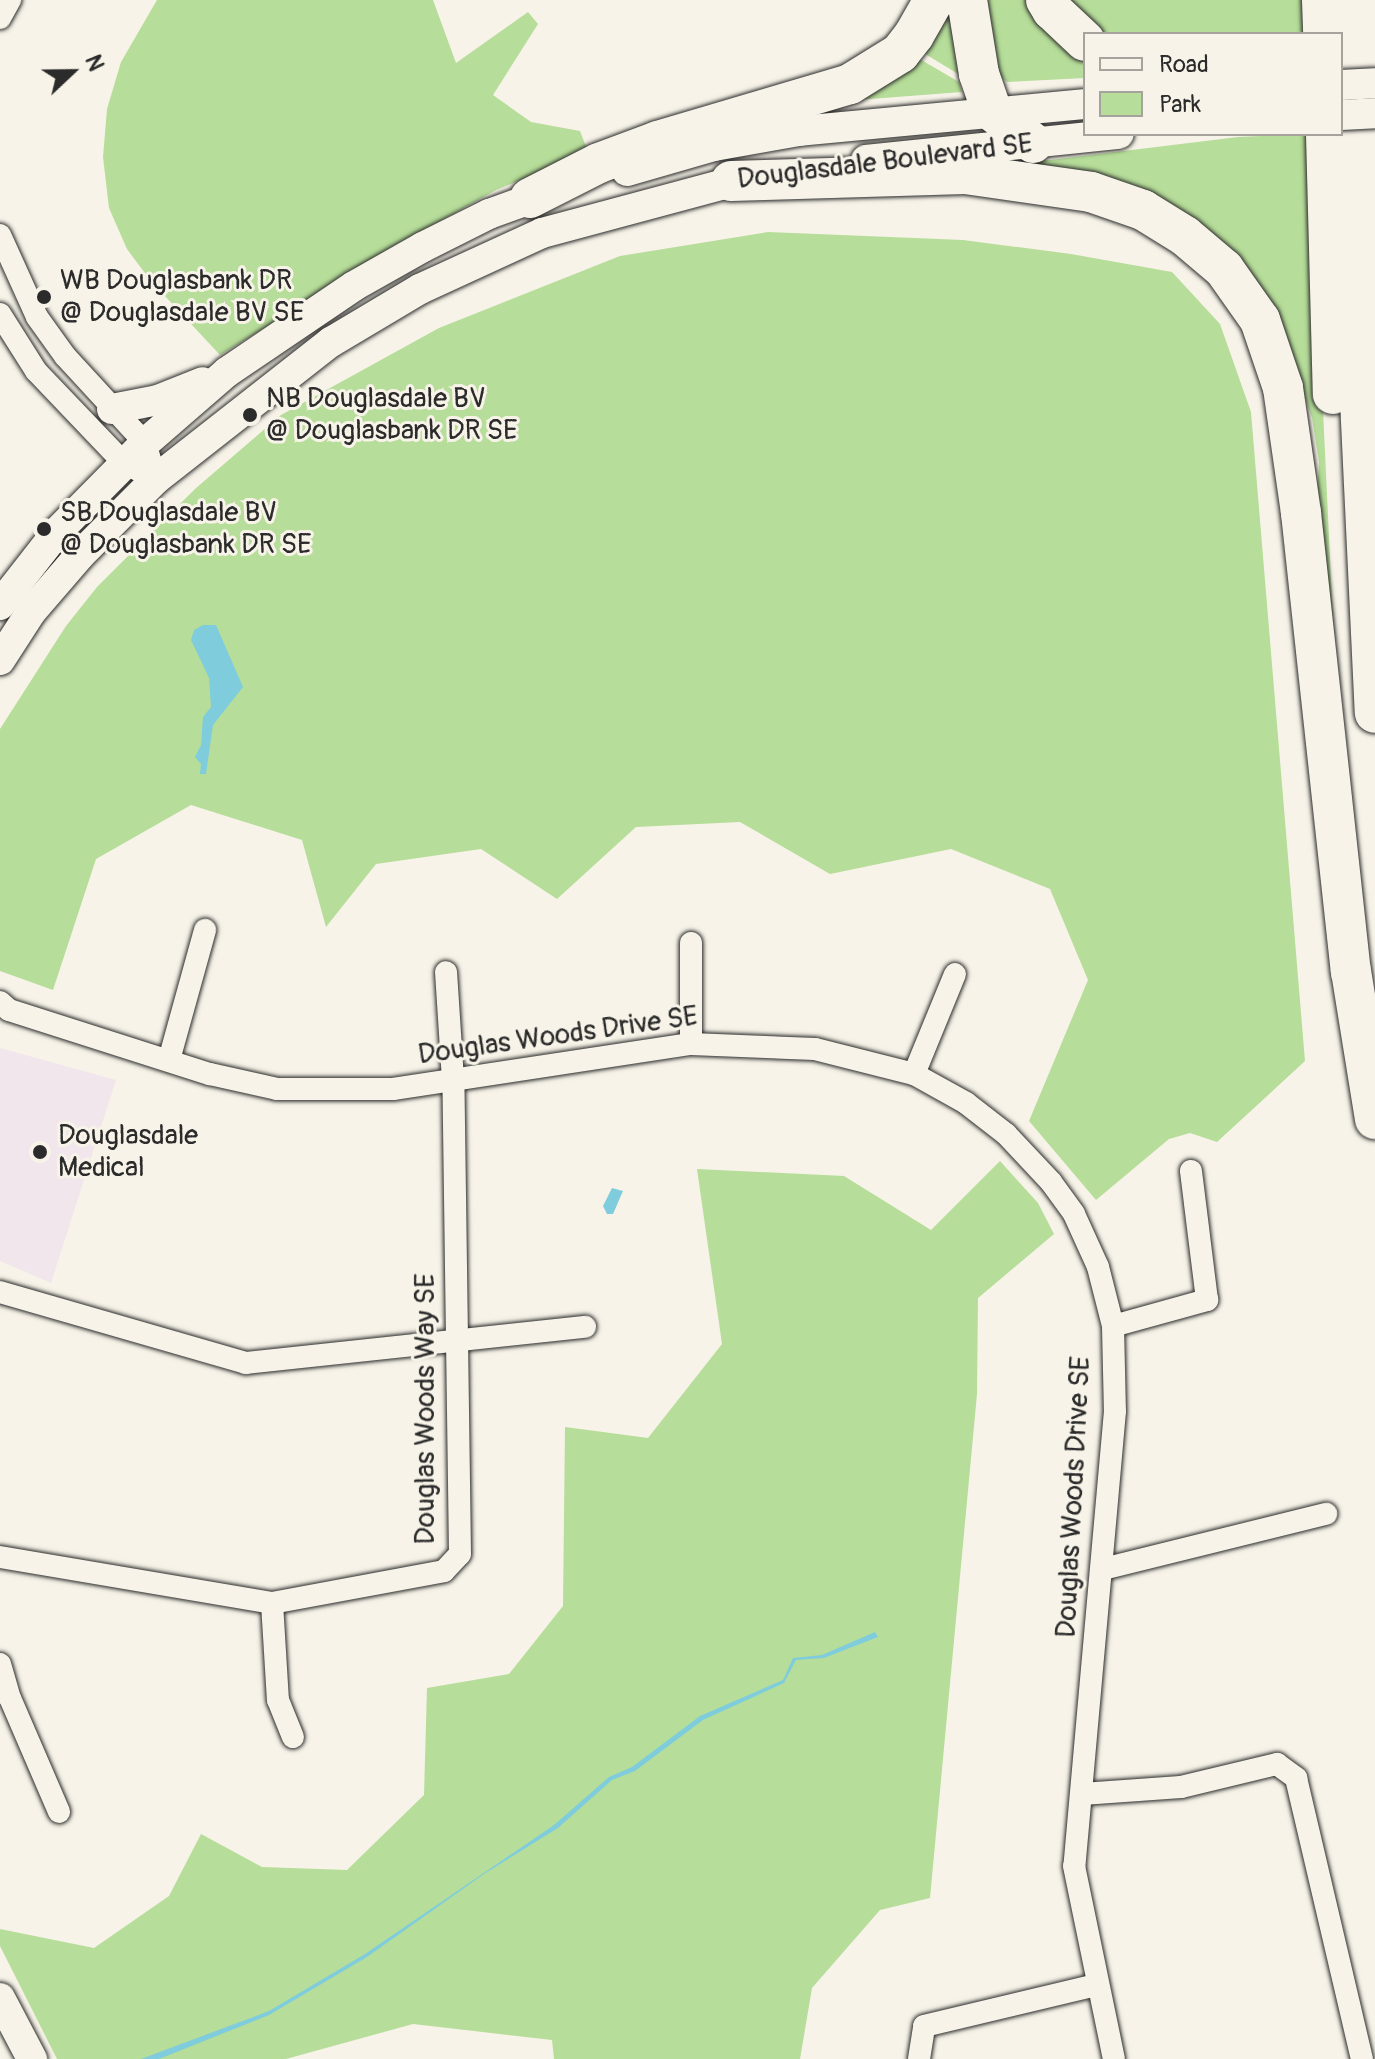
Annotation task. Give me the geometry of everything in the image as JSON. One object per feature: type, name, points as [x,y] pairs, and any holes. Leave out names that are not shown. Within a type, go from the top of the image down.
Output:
[{"type":"highway","points":[[530,198],[599,163],[658,141],[850,84],[900,53],[919,29],[934,0]]},
{"type":"highway","points":[[967,0],[976,61],[992,111],[1033,143]]},
{"type":"highway","points":[[1046,0],[1052,10],[1083,39]]},
{"type":"highway","points":[[1322,0],[1323,32]]},
{"type":"highway","points":[[1362,0],[1360,400],[1375,713]]},
{"type":"highway","points":[[1326,136],[1334,397],[1368,588]]},
{"type":"highway","points":[[731,181],[965,174],[1091,192],[1143,210],[1185,236],[1224,269],[1260,320],[1283,388],[1301,513],[1351,971],[1375,1119]]},
{"type":"street","points":[[0,18],[10,0]]},
{"type":"street","points":[[1343,85],[1375,83]]},
{"type":"street","name":"Douglasdale Boulevard SE","points":[[0,605],[41,550],[134,453],[227,372],[354,286],[437,240],[530,198],[714,146],[799,131],[1083,104]]},
{"type":"street","points":[[1343,115],[1375,113]]},
{"type":"street","name":"Douglasdale Boulevard SE","points":[[0,660],[31,612],[80,555],[156,479],[331,342],[420,289],[542,233],[731,181],[840,163],[1100,136]]},
{"type":"street","points":[[0,235],[37,317],[65,356],[112,409],[134,453]]},
{"type":"street","points":[[0,314],[36,371],[134,453],[156,479]]},
{"type":"street","points":[[112,409],[158,400],[227,372]]},
{"type":"street","points":[[169,1060],[205,930]]},
{"type":"street","points":[[691,943],[691,1044]]},
{"type":"street","name":"Douglas Woods Way SE","points":[[0,1557],[272,1603],[444,1571],[460,1554],[453,1080],[446,972]]},
{"type":"street","points":[[914,1074],[955,974]]},
{"type":"street","name":"Douglas Woods Drive SE","points":[[3,1009],[210,1074],[277,1089],[393,1089],[577,1058],[691,1044],[815,1049],[914,1074],[966,1103],[992,1123],[1051,1182],[1074,1214],[1098,1267],[1113,1326],[1115,1411],[1074,1866],[1096,1985],[1114,2059]]},
{"type":"street","points":[[1113,1326],[1207,1300],[1191,1171]]},
{"type":"street","points":[[0,1292],[246,1363],[585,1327]]},
{"type":"street","points":[[1103,1569],[1326,1514]]},
{"type":"street","points":[[272,1603],[278,1700],[293,1737]]},
{"type":"street","points":[[0,1664],[10,1698],[59,1812]]},
{"type":"street","points":[[1082,1794],[1181,1787],[1277,1764],[1296,1778],[1362,2059]]},
{"type":"street","points":[[919,2059],[924,2026],[1096,1985]]},
{"type":"street","points":[[0,1998],[32,2059]]},
{"type":"shaded area","points":[[0,1048],[116,1080],[51,1283],[0,1261]]},
{"type":"green space","points":[[157,0],[433,0],[456,63],[528,12],[538,24],[493,95],[531,122],[580,131],[588,152],[496,190],[220,355],[150,280],[127,249],[109,208],[103,157],[107,109],[121,62]]},
{"type":"green space","points":[[981,0],[1031,0],[1083,49],[1083,78],[1007,82],[995,72]]},
{"type":"green space","points":[[1063,0],[1308,0],[1310,32],[1096,32]]},
{"type":"green space","points":[[952,10],[963,77],[922,52],[926,40]]},
{"type":"green space","points":[[918,58],[959,82],[962,92],[857,100]]},
{"type":"green space","points":[[1310,136],[1338,678],[1315,533],[1319,462],[1312,418],[1295,369],[1244,276],[1011,161],[1050,160],[1238,137]]},
{"type":"green space","points":[[768,232],[963,240],[1071,254],[1172,272],[1220,324],[1251,412],[1305,1061],[1217,1142],[1190,1133],[1169,1139],[1096,1200],[1029,1121],[1088,980],[1050,889],[951,849],[830,874],[740,822],[636,827],[557,899],[481,849],[376,864],[326,927],[302,840],[191,805],[96,859],[53,990],[0,971],[0,729],[66,626],[97,587],[195,489],[281,415],[439,328],[620,256]]},
{"type":"green space","points":[[1000,1161],[1038,1203],[1054,1234],[978,1298],[977,1394],[930,1898],[880,1910],[812,1988],[800,2059],[554,2059],[552,2040],[413,2024],[286,2059],[57,2059],[0,1946],[0,1929],[94,1948],[169,1896],[201,1834],[262,1867],[347,1870],[424,1795],[427,1688],[509,1674],[563,1606],[565,1427],[648,1438],[722,1344],[697,1169],[844,1176],[931,1230]]},
{"type":"water","points":[[203,625],[216,625],[243,687],[213,725],[206,774],[200,774],[201,764],[195,757],[201,745],[203,717],[211,707],[209,678],[191,640],[194,630]]},
{"type":"water","points":[[612,1188],[623,1191],[613,1214],[607,1214],[603,1206]]},
{"type":"water","points":[[875,1632],[878,1637],[824,1658],[796,1660],[784,1683],[703,1720],[635,1771],[612,1780],[558,1828],[484,1874],[367,1957],[269,2015],[159,2059],[141,2059],[269,2011],[365,1954],[554,1825],[609,1777],[632,1767],[700,1716],[783,1680],[793,1658],[822,1655]]},
{"type":"place","name":"WB Douglasbank DR @ Douglasdale BV SE","points":[[44,297]]},
{"type":"place","name":"NB Douglasdale BV @ Douglasbank DR SE","points":[[250,415]]},
{"type":"place","name":"SB Douglasdale BV @ Douglasbank DR SE","points":[[44,529]]},
{"type":"place","name":"Douglasdale Medical","points":[[40,1152]]}]
